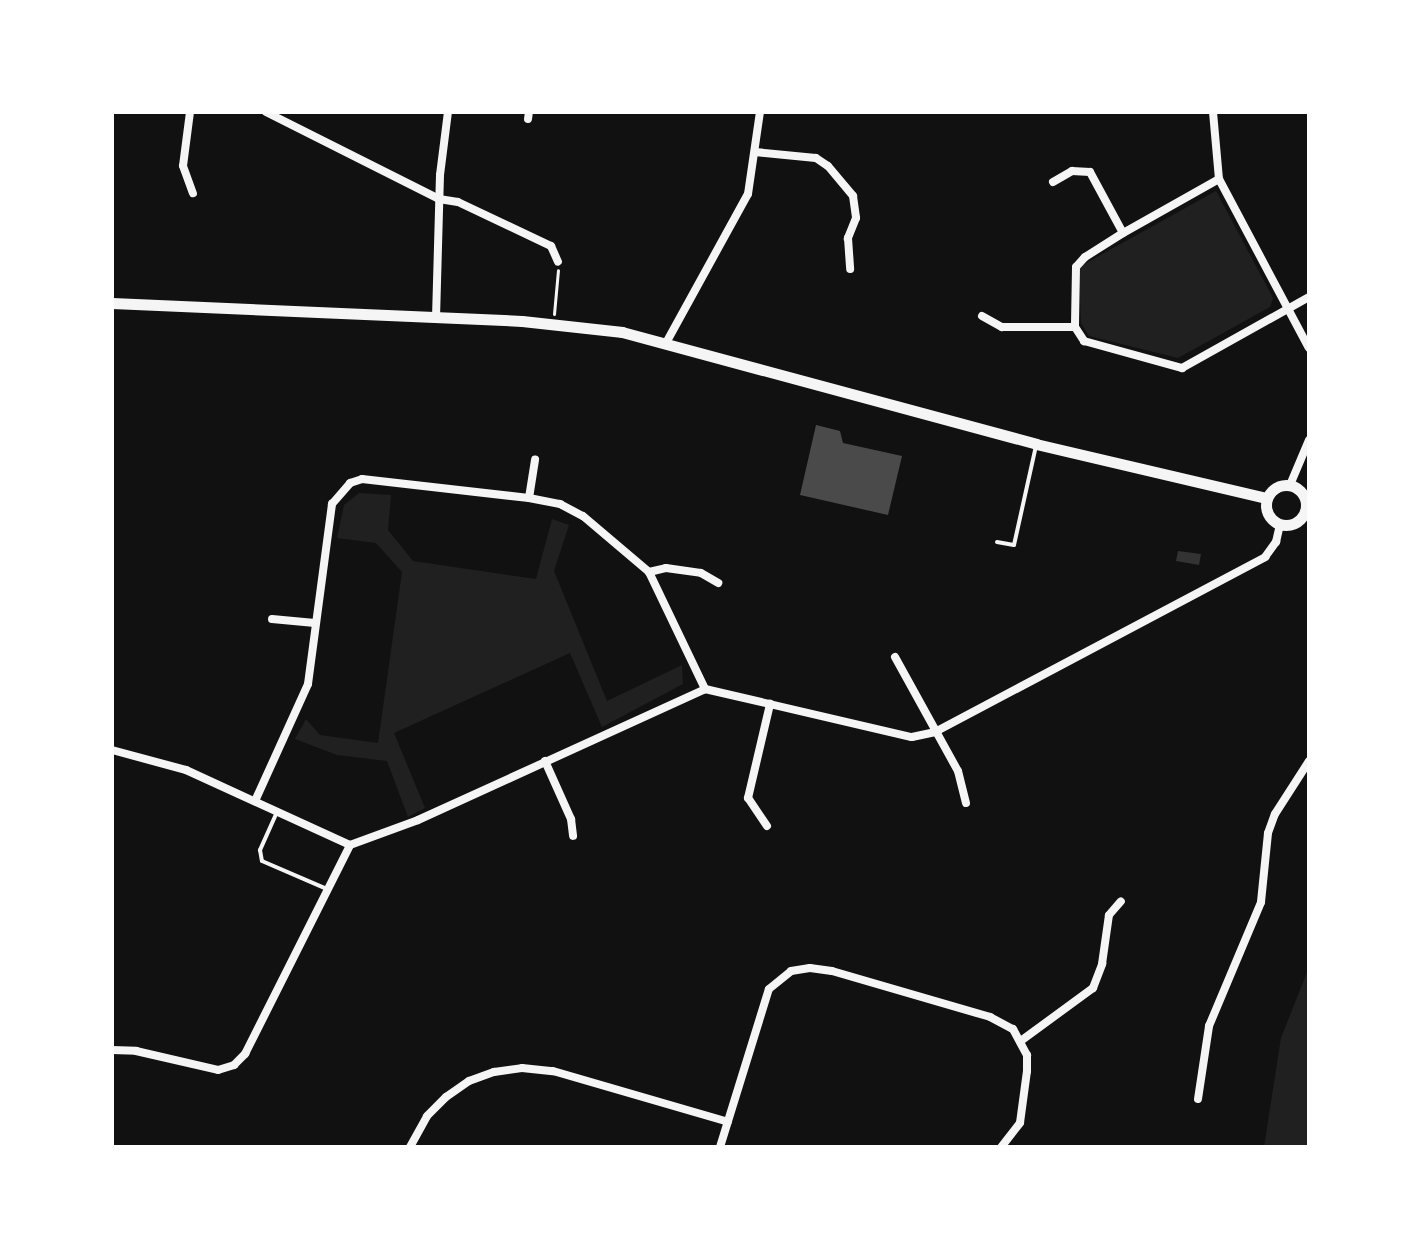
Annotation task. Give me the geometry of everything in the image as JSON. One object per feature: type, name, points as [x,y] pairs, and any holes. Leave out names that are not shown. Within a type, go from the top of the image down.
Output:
[{"type":"street","points":[[190,112],[183,166],[193,193]]},
{"type":"street","points":[[266,112],[439,199],[458,202],[551,246],[558,262]]},
{"type":"street","points":[[436,318],[439,199],[448,112]]},
{"type":"street","points":[[666,343],[748,194],[760,112]]},
{"type":"street","points":[[1213,112],[1219,179],[1291,308],[1309,348]]},
{"type":"street","points":[[755,152],[816,158],[828,166],[853,196],[856,218],[848,238],[850,269]]},
{"type":"street","points":[[1053,182],[1072,171],[1090,172],[1123,233]]},
{"type":"street","points":[[1219,179],[1123,233],[1085,257],[1076,267],[1075,327],[1084,341],[1182,368],[1309,297]]},
{"type":"street","points":[[112,303],[553,323],[622,332],[1036,444],[1267,498]]},
{"type":"street","points":[[982,316],[1002,327],[1075,327]]},
{"type":"street","points":[[1290,485],[1309,440]]},
{"type":"street","points":[[529,498],[535,459]]},
{"type":"street","points":[[255,801],[308,684],[332,504],[350,483],[362,479],[529,498],[560,504],[583,516],[649,572],[705,689]]},
{"type":"street","points":[[1290,485],[1305,498],[1307,512],[1292,524],[1280,524],[1269,517],[1267,498],[1279,486],[1290,485]]},
{"type":"street","points":[[112,1050],[136,1051],[218,1070],[234,1065],[245,1054],[350,845],[418,820],[705,689],[912,737],[935,732],[1265,557],[1276,542],[1280,524]]},
{"type":"street","points":[[649,572],[666,568],[690,571],[718,583]]},
{"type":"street","points":[[272,619],[315,623]]},
{"type":"street","points":[[895,657],[958,771],[966,803]]},
{"type":"street","points":[[767,826],[748,798],[770,704]]},
{"type":"street","points":[[112,750],[186,770],[350,845]]},
{"type":"street","points":[[545,761],[571,819],[573,836]]},
{"type":"street","points":[[1198,1099],[1209,1026],[1261,902],[1268,833],[1275,814],[1309,761]]},
{"type":"street","points":[[1022,1040],[1093,988],[1102,964],[1109,915],[1121,901]]},
{"type":"street","points":[[720,1147],[764,999],[776,981],[791,971],[832,971],[990,1017],[1013,1029],[1022,1040],[1027,1071],[1020,1123],[1001,1147]]},
{"type":"street","points":[[410,1147],[427,1116],[446,1097],[469,1081],[494,1072],[522,1068],[553,1071],[728,1122]]},
{"type":"lane","points":[[997,542],[1014,545],[1036,444]]},
{"type":"lane","points":[[277,812],[260,850],[262,861],[327,889]]},
{"type":"path","points":[[553,323],[558,262]]},
{"type":"shaded area","points":[[1216,191],[1273,298],[1270,307],[1178,358],[1089,336],[1081,323],[1079,267]]},
{"type":"shaded area","points":[[359,493],[391,495],[388,530],[413,561],[536,579],[552,519],[569,525],[554,571],[607,701],[682,665],[683,684],[602,727],[570,653],[394,733],[425,808],[408,817],[387,761],[337,755],[295,739],[306,719],[320,735],[378,743],[402,572],[376,543],[337,538],[344,505]]},
{"type":"shaded area","points":[[1178,551],[1201,554],[1199,565],[1176,561]]},
{"type":"shaded area","points":[[1309,967],[1309,1147],[1264,1147],[1281,1038]]},
{"type":"building","points":[[816,425],[840,431],[843,443],[902,456],[888,515],[800,495]]}]
